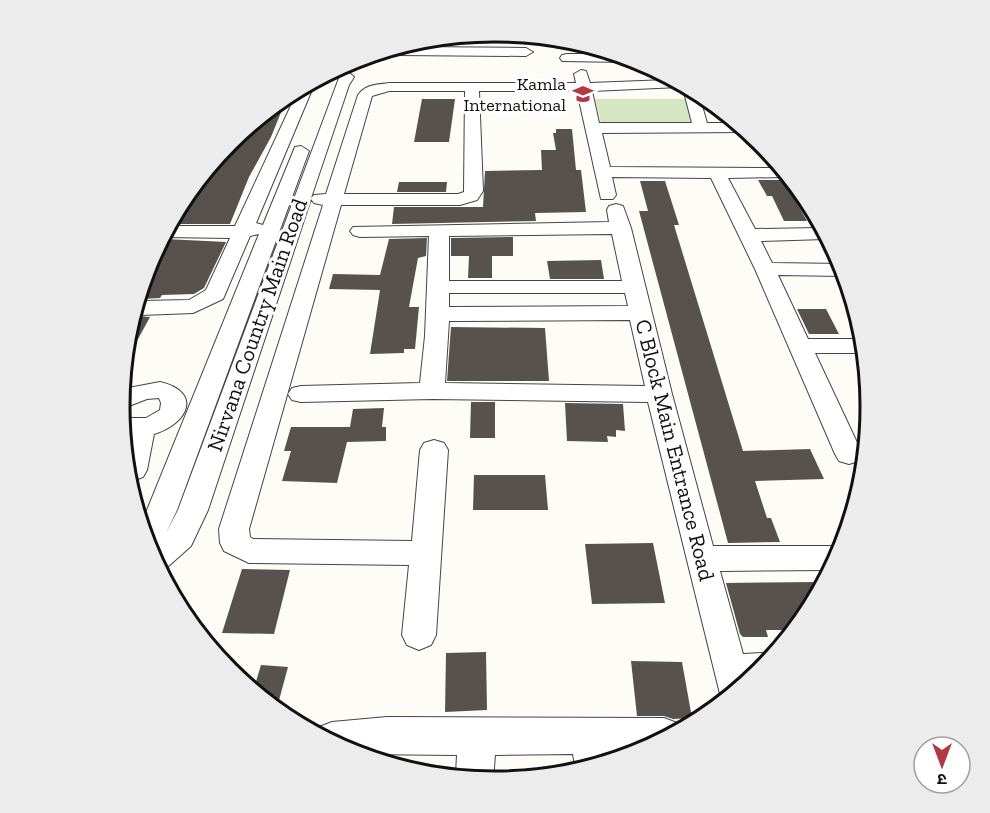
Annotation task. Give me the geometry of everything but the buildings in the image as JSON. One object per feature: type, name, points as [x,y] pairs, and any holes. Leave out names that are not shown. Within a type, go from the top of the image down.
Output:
[{"type":"street","points":[[415,51],[526,45],[528,70]]},
{"type":"street","points":[[420,68],[422,51]]},
{"type":"street","points":[[567,58],[602,58]]},
{"type":"street","points":[[381,74],[579,82],[639,72]]},
{"type":"street","points":[[343,76],[663,84]]},
{"type":"street","points":[[425,553],[249,551],[235,543],[234,529],[365,94],[369,90],[389,87],[472,87],[648,76]]},
{"type":"street","name":"Nirvana Country Main Road","points":[[152,530],[201,409],[279,233],[304,193],[337,79]]},
{"type":"street","name":"Nirvana Country Main Road","points":[[162,555],[180,538],[193,510],[326,85],[330,82]]},
{"type":"street","name":"C Block Main Entrance Road","points":[[579,82],[593,128],[602,172],[615,211],[659,394],[703,559],[742,675]]},
{"type":"street","points":[[304,193],[460,200],[471,196],[474,191],[472,87]]},
{"type":"street","points":[[144,309],[174,309],[193,306],[215,294],[300,98]]},
{"type":"street","points":[[693,100],[701,128]]},
{"type":"street","points":[[593,128],[730,128]]},
{"type":"street","points":[[602,172],[775,173]]},
{"type":"street","points":[[717,173],[765,269],[849,454]]},
{"type":"street","points":[[360,231],[440,230],[615,211]]},
{"type":"street","points":[[432,391],[440,230]]},
{"type":"street","points":[[175,232],[241,232],[246,237],[279,233]]},
{"type":"street","points":[[748,234],[816,234]]},
{"type":"street","points":[[765,269],[833,270]]},
{"type":"street","points":[[437,287],[634,287]]},
{"type":"street","points":[[436,314],[641,314]]},
{"type":"street","points":[[798,346],[854,346]]},
{"type":"street","points":[[130,395],[156,390],[166,392],[171,407]]},
{"type":"street","points":[[301,394],[432,391],[659,394]]},
{"type":"street","points":[[171,407],[201,409]]},
{"type":"street","points":[[133,446],[133,428],[154,425],[171,407]]},
{"type":"street","points":[[418,635],[434,450]]},
{"type":"street","points":[[703,559],[827,557]]},
{"type":"street","points":[[345,738],[417,735],[477,737],[591,749],[640,740]]},
{"type":"street","points":[[476,770],[477,737]]},
{"type":"green space","points":[[595,99],[688,99],[698,122],[601,123]]},
{"type":"place","name":"Kamla International","points":[[583,94]]}]
